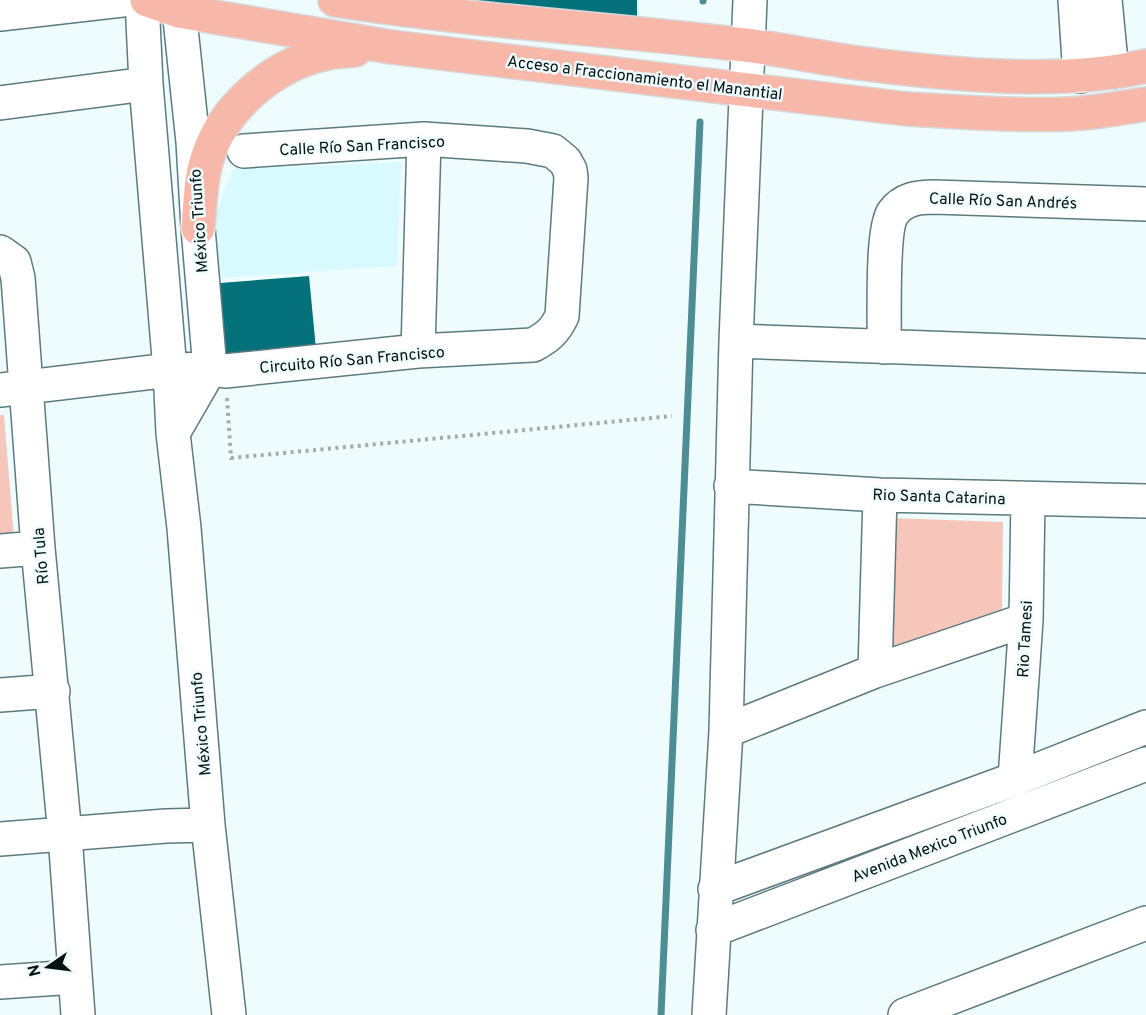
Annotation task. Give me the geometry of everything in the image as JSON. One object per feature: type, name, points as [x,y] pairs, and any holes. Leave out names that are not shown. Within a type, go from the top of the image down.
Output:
[{"type":"main road","name":"Acceso a Fraccionamiento el Manantial","points":[[147,0],[391,47],[907,109],[1069,114],[1146,104]]},
{"type":"main road","points":[[335,0],[408,5],[748,45],[866,64],[982,75],[1080,76],[1146,66]]},
{"type":"main road","points":[[198,228],[207,159],[217,136],[235,110],[253,92],[276,73],[328,52],[391,47]]},
{"type":"street","points":[[0,14],[122,0]]},
{"type":"street","name":"México Triunfo","points":[[142,0],[146,84],[170,370],[173,433],[184,528],[208,825],[229,1015]]},
{"type":"street","points":[[709,1015],[726,731],[731,486],[750,0]]},
{"type":"street","points":[[1075,0],[1080,76]]},
{"type":"street","points":[[1105,0],[1112,72]]},
{"type":"street","name":"México Triunfo","points":[[179,6],[193,142],[198,228],[217,370]]},
{"type":"street","points":[[0,103],[146,84]]},
{"type":"street","points":[[418,351],[424,139]]},
{"type":"street","name":"Calle Río San Francisco","points":[[244,151],[424,139],[527,146],[553,151],[565,161],[571,178],[562,316],[557,327],[548,337],[533,345]]},
{"type":"street","name":"Calle Río San Andrés","points":[[884,347],[885,237],[893,213],[905,201],[934,197],[1146,204]]},
{"type":"street","name":"Río Tula","points":[[9,265],[13,389],[38,548],[53,691],[78,1015]]},
{"type":"street","points":[[736,341],[1146,356]]},
{"type":"street","name":"Circuito Río San Francisco","points":[[13,389],[170,370],[217,370],[418,351],[533,345]]},
{"type":"street","points":[[173,433],[217,370]]},
{"type":"street","name":"Rio Santa Catarina","points":[[731,486],[880,495],[1146,501]]},
{"type":"street","points":[[875,670],[880,495]]},
{"type":"street","name":"Rio Tamesi","points":[[1015,779],[1026,620],[1028,499]]},
{"type":"street","points":[[0,551],[38,548]]},
{"type":"street","points":[[726,731],[875,670],[1026,620]]},
{"type":"street","points":[[0,695],[53,691]]},
{"type":"street","name":"Avenida Mexico Triunfo","points":[[715,889],[1015,779],[1146,727]]},
{"type":"street","name":"Avenida Mexico Triunfo","points":[[713,930],[1146,764]]},
{"type":"street","points":[[0,839],[166,826],[208,825]]},
{"type":"street","points":[[905,1015],[1146,923]]},
{"type":"street","points":[[0,982],[75,978]]},
{"type":"path","points":[[217,370],[231,458],[672,416]]},
{"type":"shaded area","points":[[401,162],[397,266],[221,278],[215,216],[233,169]]},
{"type":"shaded area","points":[[0,415],[4,415],[14,538],[0,539]]},
{"type":"shaded area","points":[[891,518],[1003,522],[1002,609],[888,651]]},
{"type":"building","points":[[441,0],[637,0],[637,21]]},
{"type":"building","points":[[309,276],[316,349],[226,358],[220,283]]},
{"type":"waterway","points":[[661,1015],[700,122]]}]
